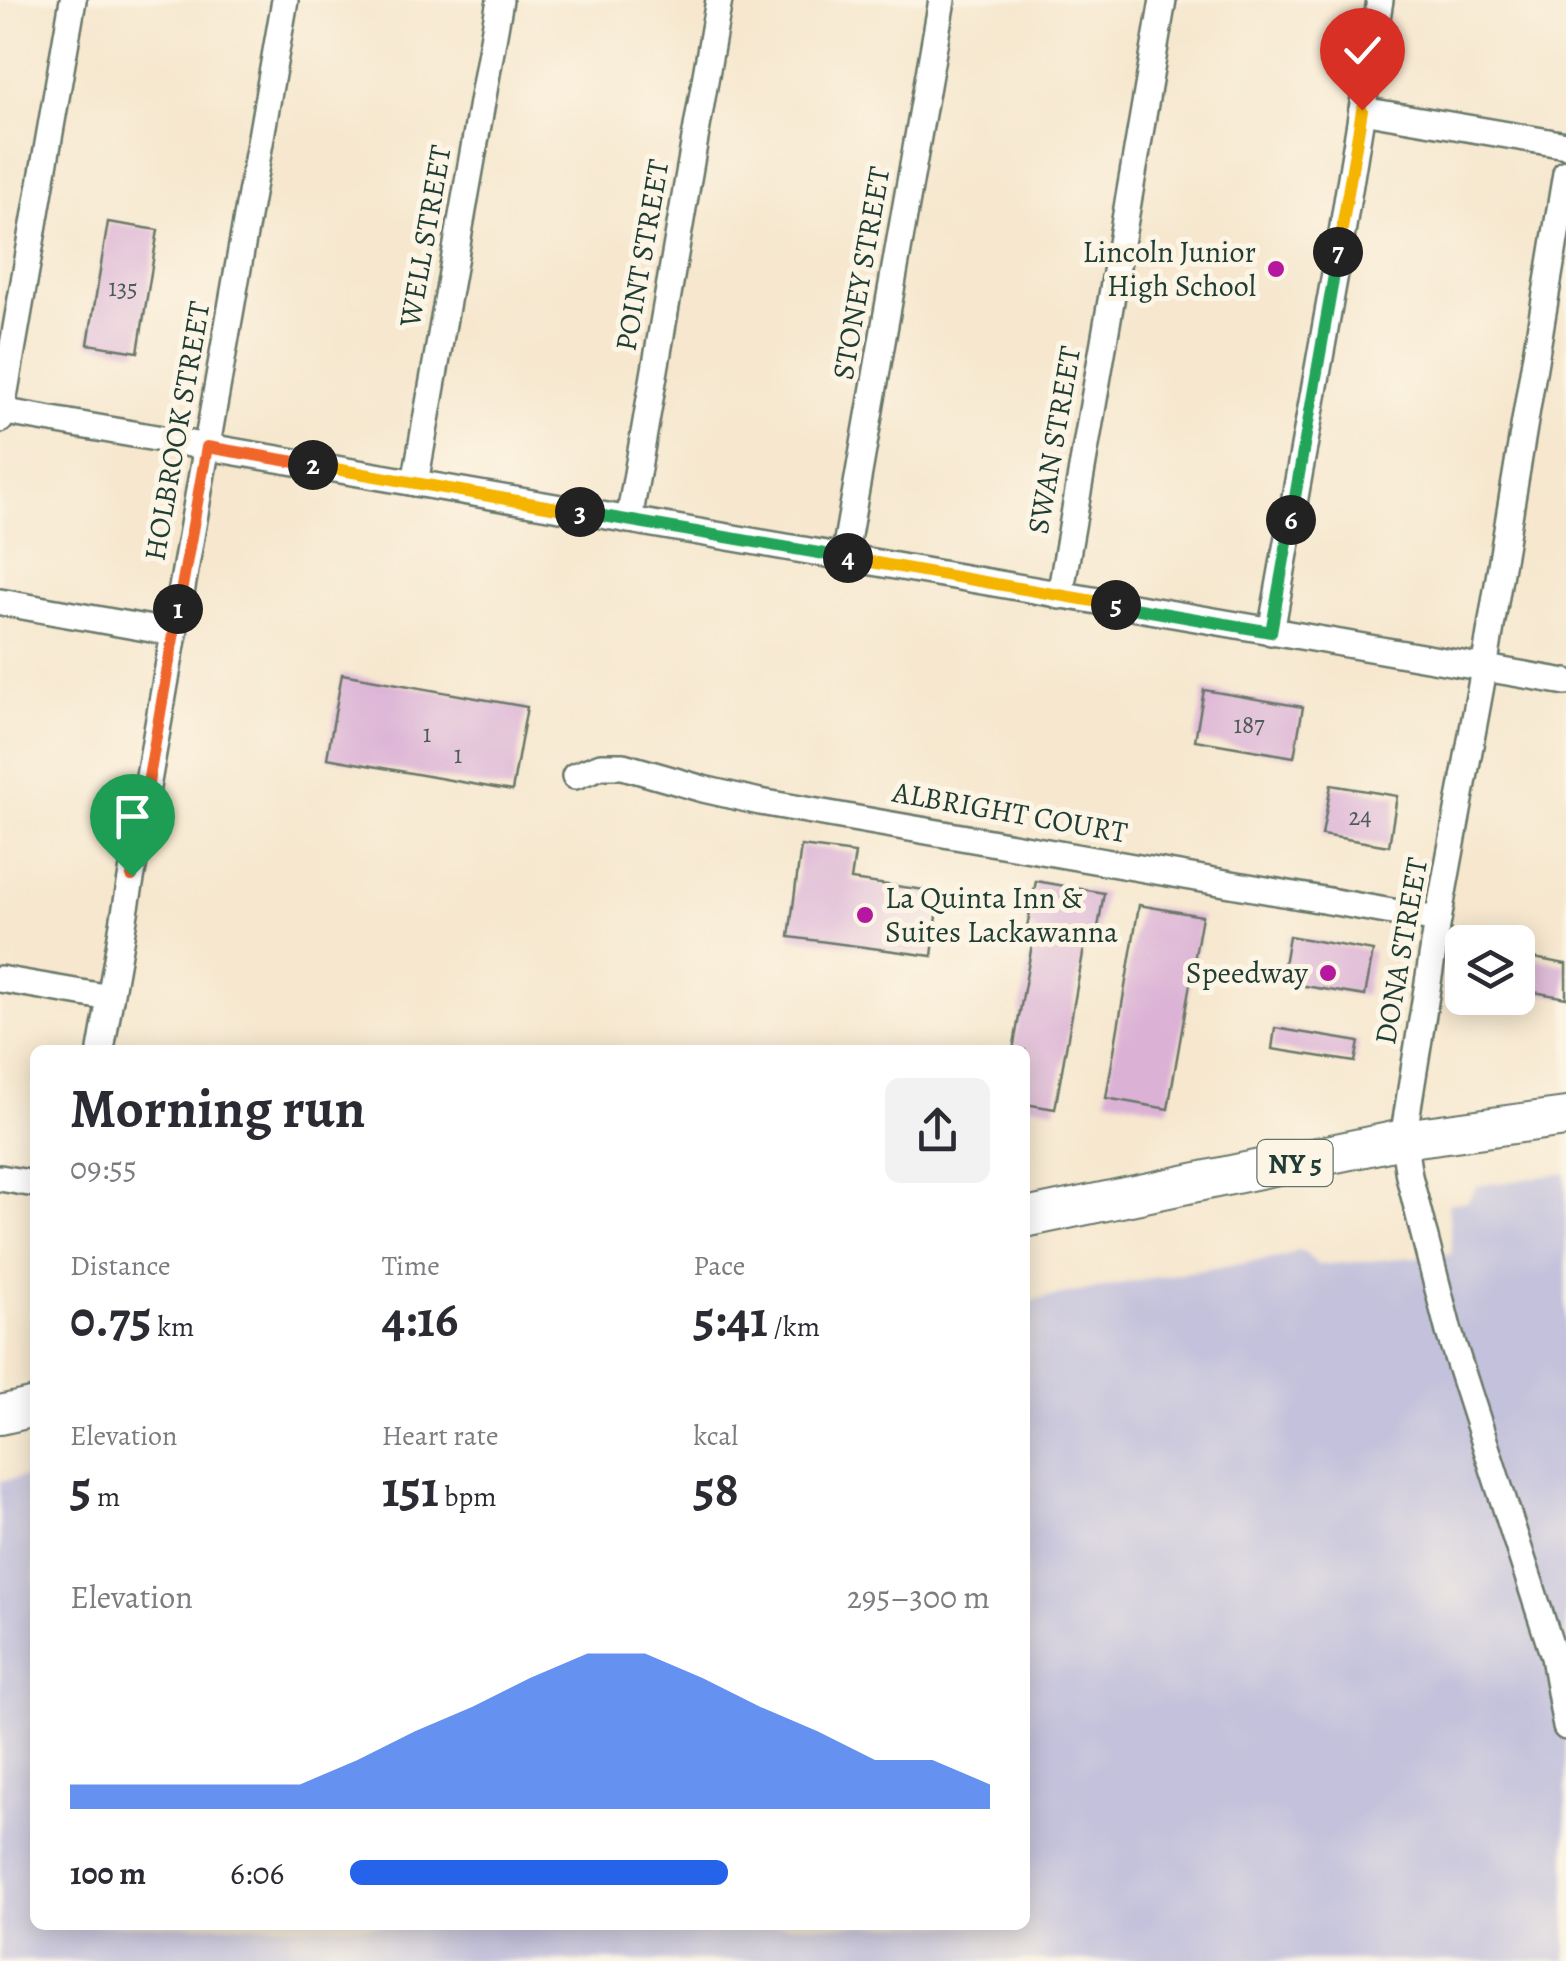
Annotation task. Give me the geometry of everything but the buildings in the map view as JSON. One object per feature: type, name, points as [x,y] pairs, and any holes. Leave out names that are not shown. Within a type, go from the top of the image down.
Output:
[{"type":"highway","name":"NY 5","points":[[1030,1217],[1403,1139],[1566,1117]]},
{"type":"highway","points":[[0,1415],[30,1408]]},
{"type":"street","points":[[73,0],[0,414],[1566,682]]},
{"type":"street","name":"HOLBROOK STREET","points":[[102,1045],[285,0]]},
{"type":"street","name":"WELL STREET","points":[[414,483],[500,0]]},
{"type":"street","name":"POINT STREET","points":[[629,520],[719,0]]},
{"type":"street","name":"STONEY STREET","points":[[844,558],[942,0]]},
{"type":"street","name":"SWAN STREET","points":[[1060,596],[1163,0]]},
{"type":"street","points":[[1271,632],[1380,0]]},
{"type":"street","points":[[1362,110],[1566,145]]},
{"type":"street","name":"DONA STREET","points":[[1566,173],[1561,243],[1438,920],[1403,1139],[1449,1332],[1554,1657],[1566,1726]]},
{"type":"street","points":[[0,602],[174,633]]},
{"type":"street","name":"ALBRIGHT COURT","points":[[576,776],[601,766],[622,766],[760,802],[1438,920]]},
{"type":"street","points":[[0,979],[110,998]]},
{"type":"street","points":[[0,1178],[30,1183]]},
{"type":"shaded area","points":[[1566,1173],[1566,1961],[0,1961],[0,1481],[30,1476],[30,1930],[1030,1930],[1030,1301],[1284,1257],[1298,1250],[1318,1265],[1452,1254],[1448,1203],[1467,1202],[1477,1186]]},
{"type":"place","name":"Lincoln Junior High School","points":[[1276,269]]},
{"type":"place","name":"La Quinta Inn & Suites Lackawanna","points":[[865,915]]},
{"type":"place","name":"Speedway","points":[[1328,973]]},
{"type":"route","points":[[132,876],[207,447],[1271,632],[1362,110]]}]
